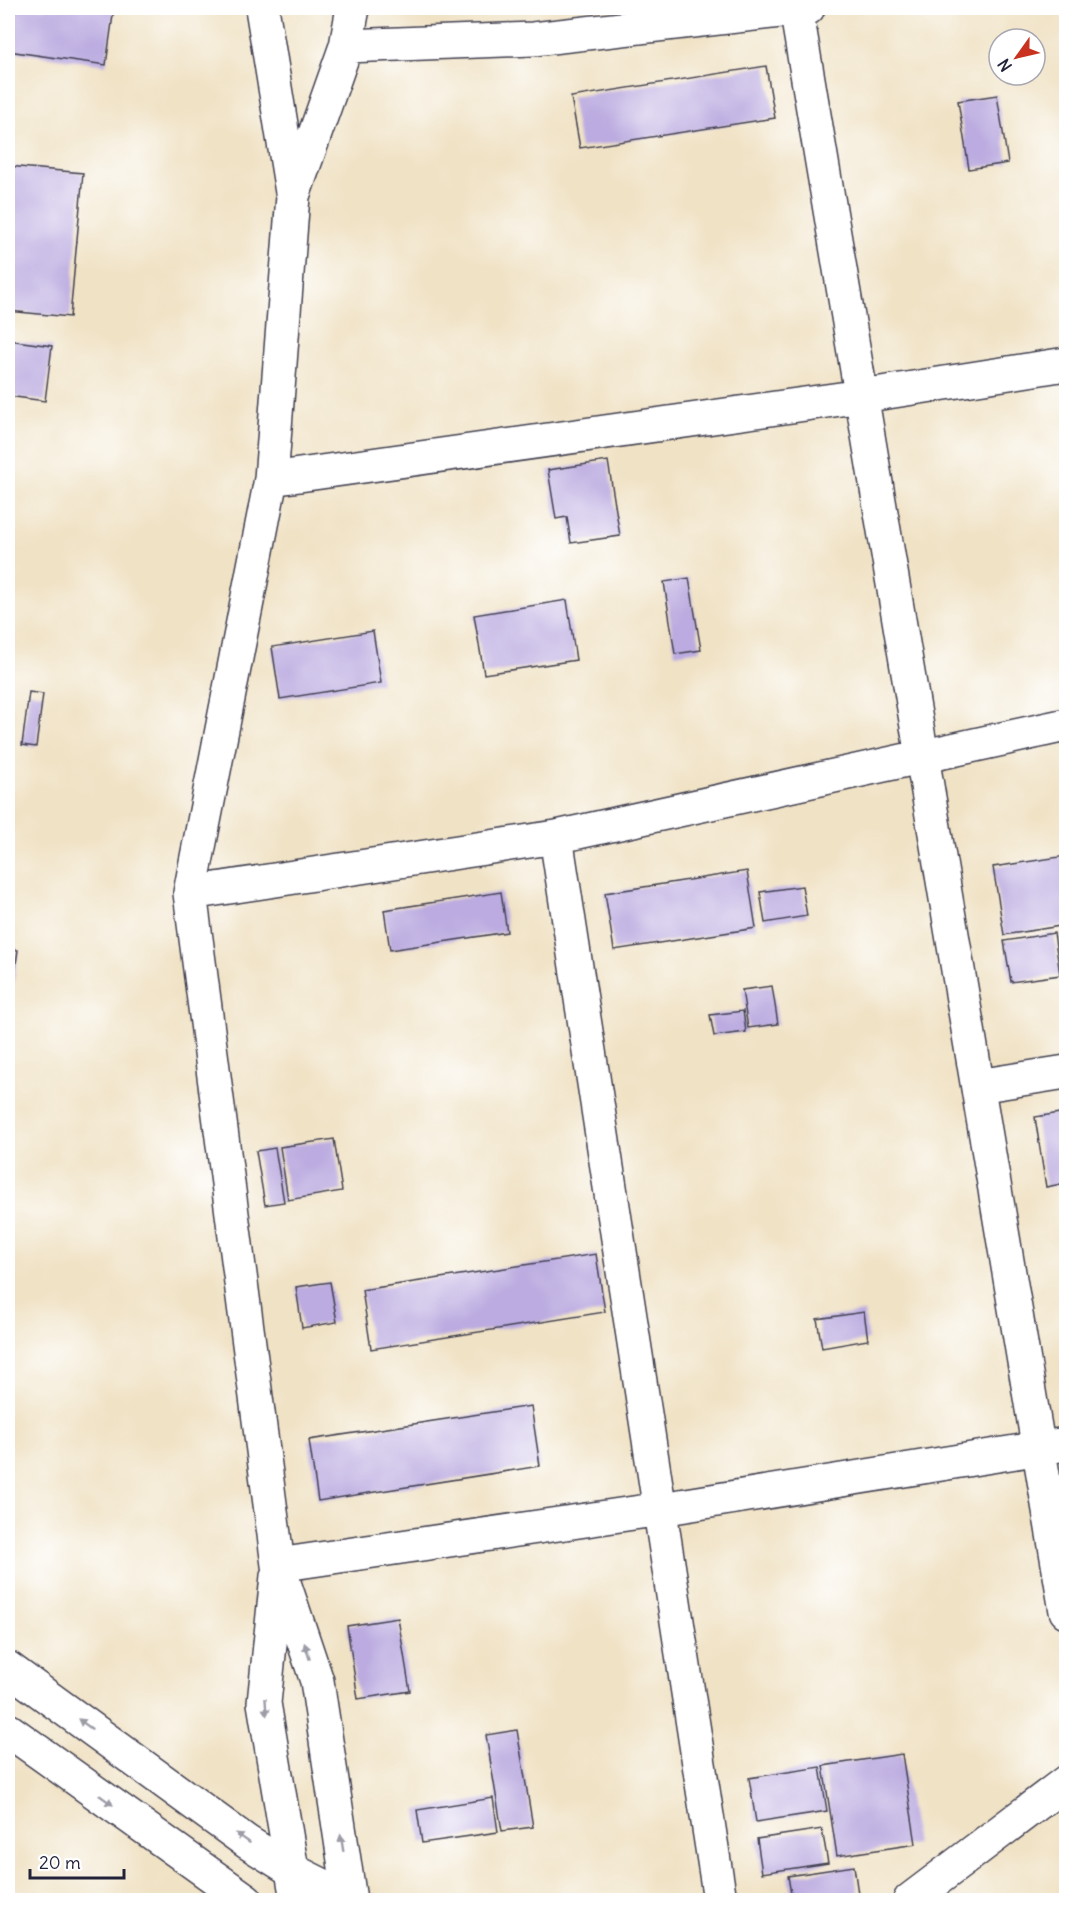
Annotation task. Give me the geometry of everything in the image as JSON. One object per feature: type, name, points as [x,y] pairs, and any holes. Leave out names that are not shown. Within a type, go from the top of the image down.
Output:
[{"type":"street","points":[[8,1668],[247,1842],[295,1885],[350,1900],[317,1681],[278,1565],[190,893],[272,478],[293,196],[262,8]]},
{"type":"street","points":[[293,196],[346,45],[353,8]]},
{"type":"street","points":[[346,45],[533,39],[800,8],[862,396],[978,1086],[1053,1447],[1066,1611]]},
{"type":"street","points":[[272,478],[862,396],[1066,364]]},
{"type":"street","points":[[190,893],[556,837],[1066,725]]},
{"type":"street","points":[[556,837],[720,1900]]},
{"type":"street","points":[[978,1086],[1066,1072]]},
{"type":"street","points":[[278,1565],[661,1509],[1053,1447]]},
{"type":"street","points":[[278,1565],[264,1703],[295,1885]]},
{"type":"street","points":[[8,1724],[35,1688]]},
{"type":"street","points":[[8,1730],[246,1900]]},
{"type":"street","points":[[910,1900],[1066,1782]]},
{"type":"building","points":[[8,8],[114,8],[106,65],[8,51]]},
{"type":"building","points":[[766,66],[775,118],[580,148],[571,97]]},
{"type":"building","points":[[997,95],[1008,163],[969,169],[958,101]]},
{"type":"building","points":[[8,166],[83,173],[70,317],[8,311]]},
{"type":"building","points":[[8,340],[52,346],[45,401],[8,396]]},
{"type":"building","points":[[608,461],[620,536],[571,543],[567,517],[556,519],[548,470]]},
{"type":"building","points":[[689,578],[701,650],[675,654],[664,582]]},
{"type":"building","points":[[567,600],[576,660],[484,674],[474,615]]},
{"type":"building","points":[[373,631],[381,683],[280,699],[272,647]]},
{"type":"building","points":[[29,692],[43,694],[36,747],[22,745]]},
{"type":"building","points":[[1066,856],[1066,925],[1004,935],[993,867]]},
{"type":"building","points":[[747,871],[756,928],[614,950],[605,893]]},
{"type":"building","points":[[802,886],[807,916],[765,923],[760,892]]},
{"type":"building","points":[[501,892],[507,932],[390,950],[384,910]]},
{"type":"building","points":[[1054,933],[1060,975],[1011,982],[1004,941]]},
{"type":"building","points":[[8,948],[18,950],[12,992],[8,992]]},
{"type":"building","points":[[772,986],[778,1024],[748,1028],[742,990]]},
{"type":"building","points":[[743,1011],[746,1032],[714,1036],[710,1015]]},
{"type":"building","points":[[1066,1112],[1066,1183],[1046,1187],[1035,1117]]},
{"type":"building","points":[[334,1139],[342,1191],[288,1200],[280,1147]]},
{"type":"building","points":[[275,1148],[284,1202],[265,1205],[256,1151]]},
{"type":"building","points":[[596,1254],[605,1312],[371,1349],[362,1290]]},
{"type":"building","points":[[330,1282],[337,1322],[302,1328],[296,1287]]},
{"type":"building","points":[[864,1312],[868,1340],[822,1348],[817,1319]]},
{"type":"building","points":[[531,1406],[540,1466],[318,1501],[309,1440]]},
{"type":"building","points":[[398,1618],[410,1691],[358,1699],[347,1626]]},
{"type":"building","points":[[517,1730],[533,1827],[502,1831],[486,1735]]},
{"type":"building","points":[[902,1754],[916,1844],[837,1856],[823,1766]]},
{"type":"building","points":[[820,1767],[827,1811],[756,1822],[749,1778]]},
{"type":"building","points":[[493,1798],[498,1832],[422,1843],[417,1810]]},
{"type":"building","points":[[822,1829],[828,1863],[762,1873],[757,1839]]},
{"type":"building","points":[[854,1866],[858,1894],[815,1900],[792,1900],[788,1876]]}]
